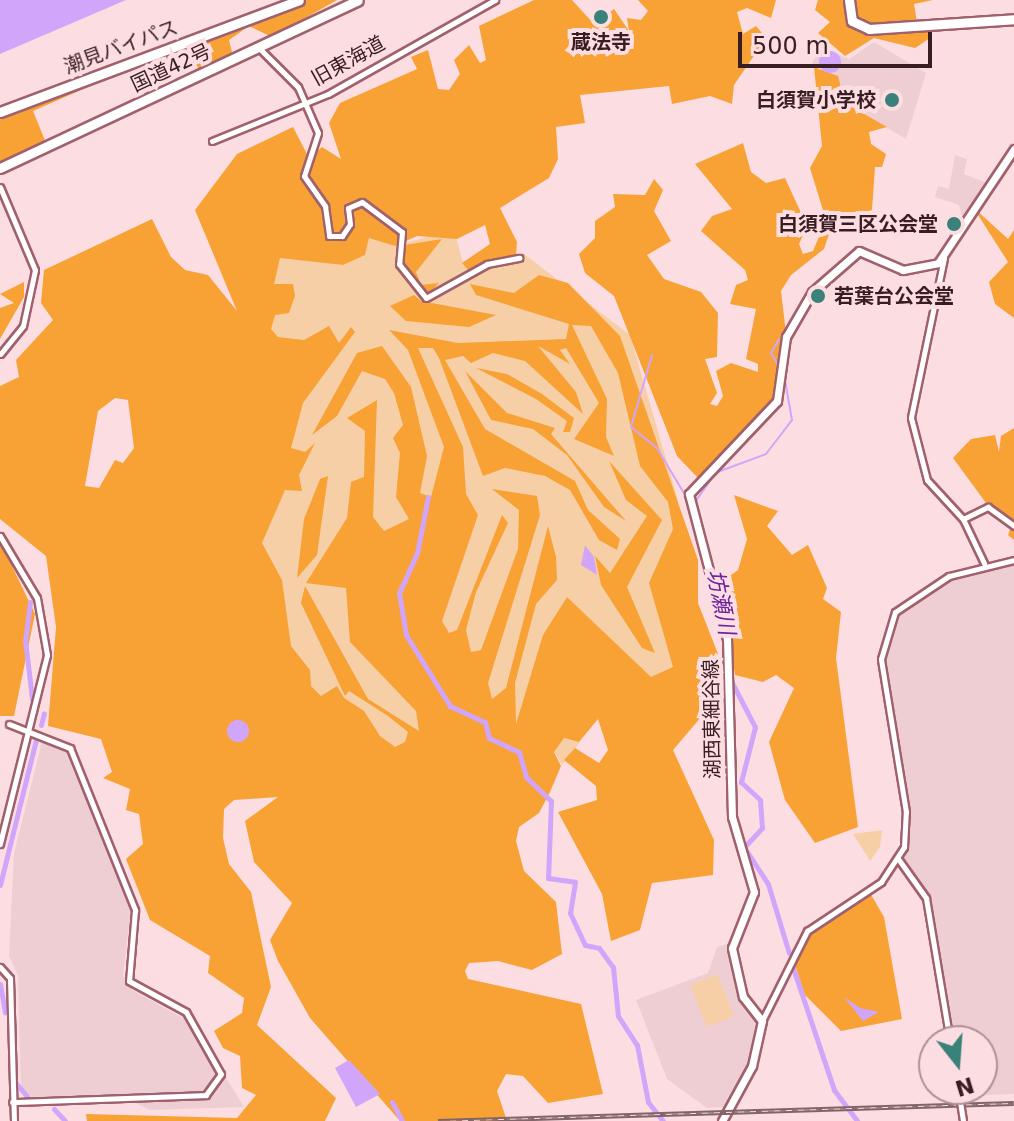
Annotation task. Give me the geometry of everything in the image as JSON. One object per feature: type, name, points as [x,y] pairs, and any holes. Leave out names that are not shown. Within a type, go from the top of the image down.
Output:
[{"type":"highway","points":[[0,110],[291,0]]},
{"type":"highway","name":"潮見バイパス","points":[[0,110],[299,0]]},
{"type":"highway","name":"国道42号","points":[[0,168],[358,0]]},
{"type":"highway","points":[[849,0],[850,17],[861,28],[1014,19]]},
{"type":"main road","points":[[944,257],[1014,149]]},
{"type":"main road","name":"湖西東細谷線","points":[[762,1021],[743,997],[732,948],[754,892],[732,817],[727,639],[689,494],[777,401],[786,337],[812,292],[850,257],[869,250],[918,271],[944,257]]},
{"type":"main road","points":[[722,1121],[752,1066],[762,1021]]},
{"type":"street","name":"旧東海道","points":[[212,141],[304,102],[495,0]]},
{"type":"street","points":[[259,47],[304,102],[320,142],[304,180],[325,206],[329,236],[342,236],[348,208],[362,202],[402,232],[399,264],[426,298],[487,264],[519,258]]},
{"type":"street","points":[[0,354],[23,326],[35,270],[2,190]]},
{"type":"street","points":[[944,257],[911,418],[927,480],[963,519],[984,563]]},
{"type":"street","points":[[963,519],[988,507],[1014,526]]},
{"type":"street","points":[[0,536],[32,586],[46,630],[46,669],[0,844]]},
{"type":"street","points":[[762,1021],[807,931],[874,887],[899,860],[907,824],[881,659],[887,627],[911,596],[984,563],[1014,560]]},
{"type":"street","points":[[9,724],[32,730],[70,748],[130,897],[129,981],[186,1012],[221,1074],[206,1095],[12,1102]]},
{"type":"street","points":[[899,860],[926,898],[947,1025]]},
{"type":"street","points":[[0,967],[10,978],[14,1121]]},
{"type":"shaded area","points":[[0,0],[126,0],[0,54]]},
{"type":"shaded area","points":[[307,0],[337,0],[272,37],[249,26],[229,40],[233,56],[206,69],[152,59],[33,111],[46,143],[0,165],[0,113]]},
{"type":"shaded area","points":[[534,0],[572,0],[594,24],[614,9],[629,31],[627,18],[641,20],[648,11],[638,0],[776,0],[771,18],[747,8],[737,12],[743,34],[756,26],[766,38],[734,85],[732,104],[710,96],[672,104],[669,86],[580,95],[585,123],[556,127],[558,159],[549,178],[500,208],[517,242],[516,256],[469,271],[462,263],[490,244],[485,225],[457,239],[417,236],[395,246],[369,238],[365,255],[343,265],[280,258],[274,284],[293,284],[295,296],[289,313],[275,315],[271,329],[278,337],[304,340],[329,326],[339,343],[351,327],[355,332],[303,403],[291,448],[305,452],[315,443],[299,475],[302,491],[285,490],[262,543],[282,580],[291,646],[310,670],[311,686],[321,696],[337,686],[344,698],[364,711],[380,736],[395,747],[405,742],[408,732],[388,716],[349,691],[345,696],[301,603],[305,586],[368,699],[419,731],[416,711],[350,642],[346,588],[306,583],[347,518],[351,482],[364,477],[365,431],[347,418],[377,400],[373,517],[384,531],[409,519],[396,497],[400,453],[393,438],[403,425],[394,393],[385,379],[362,371],[337,416],[312,435],[357,353],[382,346],[411,387],[427,456],[420,493],[431,497],[444,447],[408,350],[389,330],[458,343],[566,339],[569,324],[476,295],[470,284],[514,293],[539,275],[568,283],[620,336],[698,560],[698,603],[718,654],[719,696],[673,750],[714,840],[713,875],[652,883],[640,930],[611,941],[602,894],[558,812],[597,800],[596,786],[564,760],[575,748],[599,763],[608,750],[598,719],[579,742],[564,738],[554,752],[561,766],[550,792],[539,813],[519,827],[516,841],[524,871],[556,902],[562,954],[532,970],[498,961],[469,963],[465,971],[468,979],[581,1004],[603,1094],[548,1103],[523,1076],[506,1074],[497,1091],[507,1121],[400,1121],[310,1018],[278,961],[270,940],[292,903],[254,862],[245,821],[278,797],[234,800],[224,809],[223,838],[229,864],[251,892],[271,987],[257,1025],[336,1098],[325,1121],[87,1121],[86,1114],[237,1118],[256,1095],[242,1088],[240,1056],[223,1048],[214,1031],[242,1013],[244,998],[208,973],[210,956],[150,920],[126,859],[143,844],[139,814],[126,810],[130,789],[103,778],[112,772],[101,739],[48,726],[56,627],[46,556],[0,519],[0,386],[19,377],[16,360],[53,320],[41,303],[44,270],[152,219],[171,257],[185,270],[208,275],[237,311],[195,210],[237,154],[293,127],[309,158],[322,147],[341,159],[329,123],[340,103],[417,69],[411,57],[428,50],[438,89],[449,90],[460,74],[454,60],[469,45],[480,63],[486,60],[479,26]],"holes":[[[572,325],[591,326],[618,373],[640,466],[668,502],[673,529],[649,583],[673,667],[651,677],[567,597],[543,635],[516,724],[515,683],[536,604],[557,580],[556,557],[548,526],[506,688],[492,699],[488,683],[540,515],[537,496],[492,489],[519,510],[518,549],[481,650],[471,652],[466,630],[476,592],[508,523],[502,515],[457,630],[449,633],[442,621],[478,515],[466,494],[463,447],[418,348],[433,348],[439,358],[483,476],[505,468],[545,476],[570,490],[599,540],[617,550],[620,539],[588,510],[575,481],[485,429],[445,360],[463,356],[471,363],[493,353],[525,361],[583,414],[576,392],[538,346],[570,364],[560,350],[566,348],[599,403],[574,439],[614,456],[606,437],[607,399]],[[115,398],[128,400],[134,448],[123,463],[115,460],[99,488],[85,486],[98,411]]]},
{"type":"shaded area","points":[[818,0],[844,0],[856,30],[930,30],[930,38],[915,48],[874,38],[845,56],[818,33],[830,22],[815,10]]},
{"type":"shaded area","points":[[855,0],[933,0],[914,4],[917,23],[873,26],[858,24]]},
{"type":"shaded area","points":[[874,42],[926,73],[906,139],[845,103],[837,76],[812,63],[821,47],[849,59]]},
{"type":"shaded area","points":[[830,51],[838,54],[841,62],[838,70],[830,73],[822,70],[819,62],[822,54]]},
{"type":"shaded area","points":[[814,67],[838,76],[845,103],[887,127],[869,132],[871,144],[886,154],[882,167],[875,167],[872,210],[832,225],[824,249],[791,275],[781,291],[786,333],[779,399],[698,478],[677,456],[614,296],[585,273],[579,254],[595,238],[595,221],[615,207],[613,194],[645,195],[654,179],[663,190],[654,211],[671,241],[647,255],[664,279],[701,292],[718,313],[717,357],[705,359],[717,393],[710,404],[717,406],[723,396],[716,371],[731,363],[758,372],[758,364],[746,359],[756,309],[730,304],[736,285],[748,280],[745,270],[701,231],[712,216],[732,209],[695,164],[743,143],[751,172],[766,183],[785,178],[802,215],[814,211],[799,244],[803,254],[813,251],[826,220],[810,168],[822,146]]},
{"type":"shaded area","points":[[955,155],[967,159],[964,174],[992,185],[962,218],[959,205],[935,197],[938,186],[949,189]]},
{"type":"shaded area","points":[[973,207],[1008,239],[1014,230],[1014,318],[995,304],[989,282],[1008,262]]},
{"type":"shaded area","points":[[441,233],[457,240],[463,263],[524,254],[630,335],[678,500],[679,683],[401,764],[330,699],[312,693],[280,637],[255,542],[304,340],[277,342],[260,306],[279,255],[342,265],[365,255],[369,237],[395,246]]},
{"type":"shaded area","points":[[442,239],[416,272],[421,285],[439,283],[429,294],[406,274],[398,246]]},
{"type":"shaded area","points":[[24,282],[24,297],[0,339],[0,308],[14,303],[0,294]]},
{"type":"shaded area","points":[[414,295],[421,301],[496,315],[469,327],[406,321],[390,306]]},
{"type":"shaded area","points":[[476,368],[507,374],[542,394],[574,418],[570,432],[563,432],[567,421],[536,399]]},
{"type":"shaded area","points":[[465,371],[507,413],[555,428],[551,434],[626,521],[604,507],[567,455],[533,429],[491,420]]},
{"type":"shaded area","points":[[1014,428],[1014,540],[1008,535],[1013,522],[986,503],[953,458],[971,439],[995,435],[999,452],[1001,436]]},
{"type":"shaded area","points":[[609,461],[662,520],[627,587],[655,653],[642,648],[601,585],[595,556],[610,573],[647,516],[626,500]]},
{"type":"shaded area","points":[[328,476],[317,555],[297,578],[304,519],[320,479]]},
{"type":"shaded area","points":[[734,495],[778,511],[767,526],[792,555],[808,545],[827,588],[823,599],[841,612],[836,658],[858,827],[815,843],[785,800],[769,742],[794,688],[776,675],[763,682],[735,675],[720,583],[738,570],[747,539]]},
{"type":"shaded area","points":[[0,541],[35,614],[14,716],[0,716]]},
{"type":"shaded area","points":[[585,545],[594,557],[597,575],[581,565]]},
{"type":"shaded area","points":[[1014,562],[1014,1094],[998,1095],[998,1025],[950,1025],[929,901],[904,863],[910,817],[884,654],[890,625],[910,599],[964,571]]},
{"type":"shaded area","points":[[238,720],[246,723],[249,731],[246,739],[238,742],[230,739],[227,731],[230,723]]},
{"type":"shaded area","points":[[43,738],[69,751],[131,909],[123,975],[132,990],[192,1023],[244,1107],[150,1110],[130,1100],[33,1097],[21,1089],[18,976],[9,956],[14,853]]},
{"type":"shaded area","points":[[563,738],[580,742],[562,765],[554,751]]},
{"type":"shaded area","points":[[882,830],[880,847],[870,861],[853,834]]},
{"type":"shaded area","points":[[870,893],[884,917],[902,1019],[841,1031],[805,995],[792,956],[813,928]]},
{"type":"shaded area","points":[[729,943],[743,1003],[758,1023],[755,1052],[726,1107],[707,1108],[667,1079],[636,1000],[708,973],[717,947]]},
{"type":"shaded area","points":[[717,974],[734,1016],[707,1027],[690,985]]},
{"type":"shaded area","points":[[844,997],[860,1008],[879,1012],[863,1021]]},
{"type":"shaded area","points":[[349,1060],[380,1094],[356,1107],[335,1068]]},
{"type":"waterway","points":[[778,365],[771,353],[779,339]]},
{"type":"waterway","points":[[652,355],[631,427],[657,448],[685,495]]},
{"type":"waterway","points":[[693,505],[715,473],[766,454],[792,420],[783,369]]},
{"type":"waterway","points":[[428,497],[417,553],[399,593],[406,635],[450,706],[485,722],[489,738],[519,752],[526,777],[551,801],[548,878],[575,882],[570,913],[585,945],[599,948],[613,967],[618,1016],[637,1045],[648,1102],[663,1121]]},
{"type":"waterway","name":"坊瀬川","points":[[699,521],[730,643]]},
{"type":"waterway","points":[[30,602],[25,640],[32,699]]},
{"type":"waterway","name":"坊瀬川","points":[[729,677],[755,727],[741,782],[760,800],[762,828],[744,847],[768,884],[789,953]]},
{"type":"waterway","points":[[41,725],[44,713]]},
{"type":"waterway","points":[[0,885],[36,740]]},
{"type":"waterway","name":"坊瀬川","points":[[792,965],[834,1090],[857,1121]]},
{"type":"waterway","points":[[0,984],[5,1013]]},
{"type":"waterway","points":[[15,1082],[30,1100]]},
{"type":"waterway","points":[[392,1102],[402,1121]]},
{"type":"waterway","points":[[54,1109],[65,1121]]},
{"type":"railway","points":[[438,1121],[1014,1103]]},
{"type":"place","name":"蔵法寺","points":[[601,17]]},
{"type":"place","name":"白須賀小学校","points":[[892,100]]},
{"type":"place","name":"白須賀三区公会堂","points":[[954,224]]},
{"type":"place","name":"若葉台公会堂","points":[[818,296]]}]
